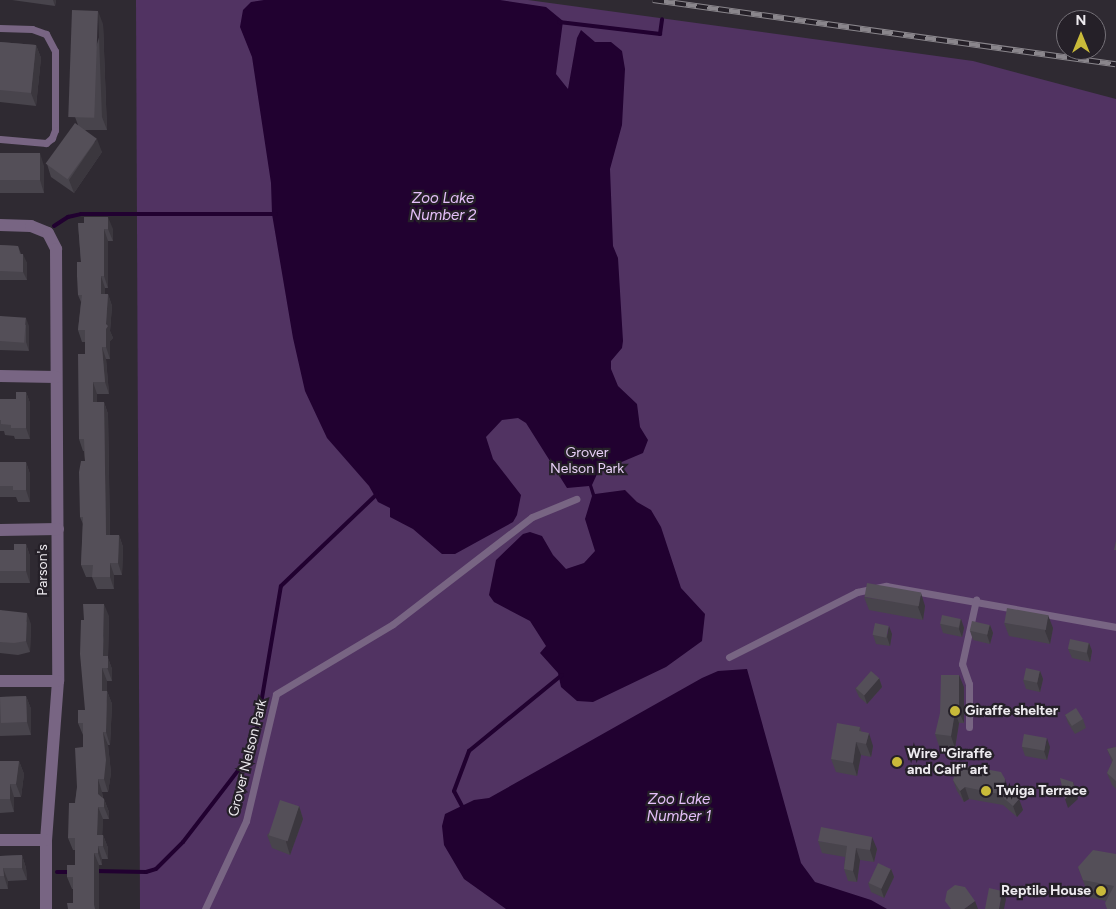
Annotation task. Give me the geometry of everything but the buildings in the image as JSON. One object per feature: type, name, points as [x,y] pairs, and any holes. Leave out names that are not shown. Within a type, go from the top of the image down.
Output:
[{"type":"street","name":"Parson's","points":[[0,225],[31,226],[48,233],[56,250],[58,681],[46,840],[46,909]]},
{"type":"street","points":[[0,376],[56,377]]},
{"type":"street","points":[[0,530],[58,529]]},
{"type":"street","points":[[0,682],[58,681]]},
{"type":"street","points":[[0,840],[46,840]]},
{"type":"lane","points":[[0,28],[32,29],[46,34],[55,51],[55,130],[52,138],[46,143],[0,139]]},
{"type":"lane","name":"Grover Nelson Park","points":[[205,909],[246,821],[276,694],[393,624],[532,517],[576,499]]},
{"type":"lane","points":[[729,657],[871,588],[902,586],[1116,627]]},
{"type":"lane","points":[[969,727],[969,684],[962,664],[976,600]]},
{"type":"green space","name":"Grover Nelson Park","points":[[136,0],[528,0],[973,61],[1116,99],[1116,909],[140,909]]},
{"type":"water","name":"Zoo Lake Number 2","points":[[264,0],[500,0],[546,7],[563,21],[556,74],[568,89],[577,38],[581,30],[595,42],[611,42],[622,51],[625,69],[622,125],[610,169],[613,246],[618,258],[623,341],[622,348],[611,361],[611,369],[618,386],[637,404],[640,427],[648,440],[643,453],[598,472],[592,485],[595,494],[625,490],[637,502],[651,510],[661,527],[681,588],[705,614],[702,641],[666,667],[593,702],[577,701],[561,687],[558,673],[540,653],[546,646],[530,621],[494,602],[489,595],[496,560],[523,534],[530,532],[542,536],[553,555],[566,569],[584,563],[595,551],[585,519],[592,496],[589,486],[567,488],[526,423],[518,418],[502,420],[486,437],[493,459],[521,495],[517,515],[513,522],[455,554],[442,554],[413,529],[390,517],[390,508],[378,502],[369,486],[327,438],[305,391],[293,338],[272,214],[271,183],[252,57],[240,27],[243,10],[251,2]]},
{"type":"water","name":"Zoo Lake Number 1","points":[[747,669],[801,863],[815,882],[871,900],[887,909],[506,909],[464,879],[444,845],[442,826],[445,814],[474,800],[489,798],[702,678],[718,671]]},
{"type":"waterway","points":[[559,22],[660,34],[662,19]]},
{"type":"waterway","points":[[54,226],[68,217],[81,214],[276,214]]},
{"type":"waterway","points":[[94,871],[146,872],[156,869],[183,842],[253,751],[281,586],[377,494]]},
{"type":"waterway","points":[[463,808],[454,791],[469,751],[562,675]]},
{"type":"waterway","points":[[57,872],[72,872]]},
{"type":"railway","points":[[653,0],[1116,64]]},
{"type":"place","name":"Giraffe shelter","points":[[955,711]]},
{"type":"place","name":"Wire \"Giraffe and Calf\" art","points":[[897,762]]},
{"type":"place","name":"Twiga Terrace","points":[[986,791]]},
{"type":"place","name":"Reptile House","points":[[1101,891]]}]
